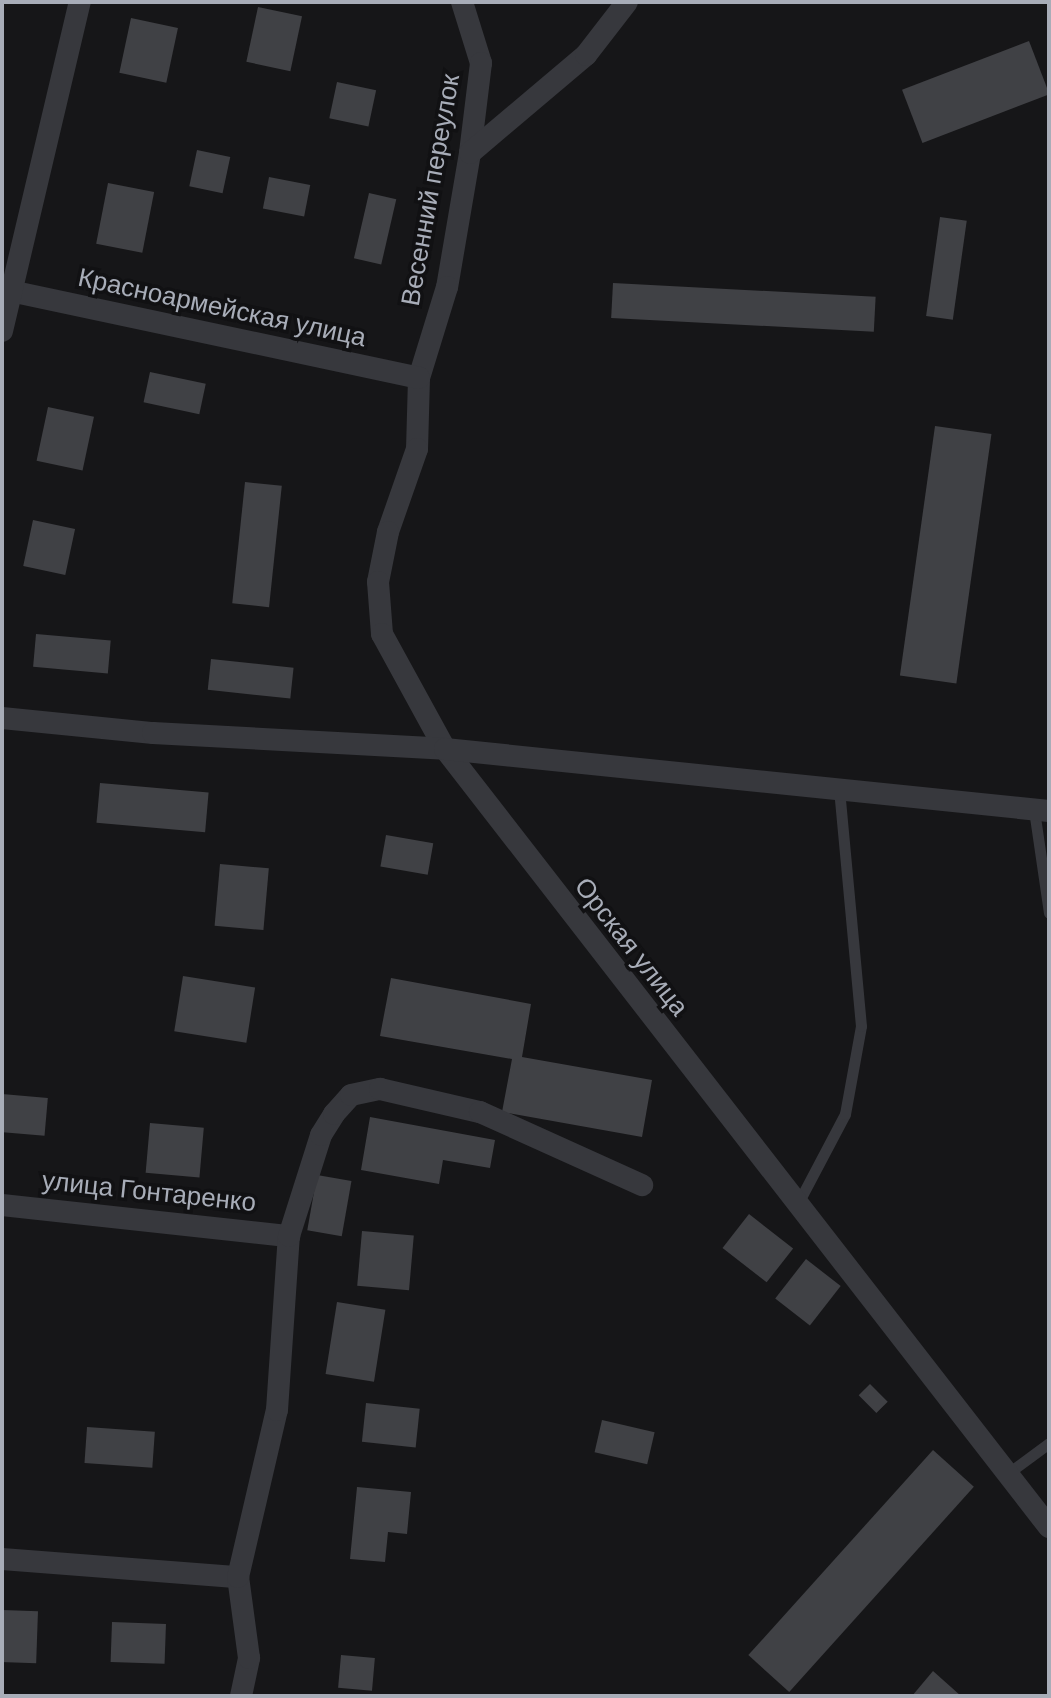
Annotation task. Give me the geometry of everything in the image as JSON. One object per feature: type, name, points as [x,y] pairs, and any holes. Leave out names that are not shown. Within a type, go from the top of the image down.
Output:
[{"type":"street","points":[[2,331],[15,292],[80,2]]},
{"type":"street","name":"Весенний переулок","points":[[445,749],[382,634],[378,582],[388,532],[417,449],[419,378],[447,287],[470,153],[481,63],[462,2]]},
{"type":"street","points":[[470,153],[586,55],[627,2]]},
{"type":"street","name":"Красноармейская улица","points":[[15,292],[419,378]]},
{"type":"street","points":[[2,718],[153,733],[445,749],[1041,810]]},
{"type":"street","name":"Орская улица","points":[[445,749],[796,1207],[1049,1527]]},
{"type":"street","name":"улица Гонтаренко","points":[[241,1696],[249,1658],[238,1577],[277,1410],[289,1236],[321,1135],[351,1095],[380,1089],[480,1112],[642,1185]]},
{"type":"street","name":"улица Гонтаренко","points":[[2,1205],[289,1236]]},
{"type":"street","points":[[2,1559],[238,1577]]},
{"type":"lane","points":[[796,1207],[845,1114],[861,1026],[839,791]]},
{"type":"lane","points":[[1041,810],[1049,913]]},
{"type":"lane","points":[[1007,1474],[1049,1443]]},
{"type":"building","points":[[258,7],[302,16],[290,71],[246,62]]},
{"type":"building","points":[[131,18],[178,28],[166,83],[119,73]]},
{"type":"building","points":[[1029,41],[1049,94],[922,143],[902,90]]},
{"type":"building","points":[[337,82],[376,90],[368,127],[329,118]]},
{"type":"building","points":[[197,150],[230,157],[223,193],[189,186]]},
{"type":"building","points":[[269,177],[310,185],[304,216],[263,208]]},
{"type":"building","points":[[108,183],[154,192],[142,253],[96,244]]},
{"type":"building","points":[[369,193],[396,199],[381,265],[354,258]]},
{"type":"building","points":[[940,217],[967,221],[953,320],[926,316]]},
{"type":"building","points":[[613,283],[876,297],[874,332],[611,318]]},
{"type":"building","points":[[150,372],[206,384],[199,414],[144,402]]},
{"type":"building","points":[[48,407],[94,417],[83,471],[37,461]]},
{"type":"building","points":[[935,426],[991,434],[956,683],[900,676]]},
{"type":"building","points":[[245,482],[282,486],[269,607],[232,603]]},
{"type":"building","points":[[33,520],[75,529],[65,575],[23,566]]},
{"type":"building","points":[[36,634],[111,641],[108,673],[33,667]]},
{"type":"building","points":[[211,659],[294,668],[290,699],[208,690]]},
{"type":"building","points":[[100,783],[209,792],[205,832],[97,823]]},
{"type":"building","points":[[386,835],[433,843],[428,875],[380,867]]},
{"type":"building","points":[[220,864],[269,868],[263,930],[215,926]]},
{"type":"building","points":[[183,976],[255,987],[246,1043],[174,1031]]},
{"type":"building","points":[[391,978],[531,1004],[522,1057],[652,1080],[642,1137],[502,1112],[512,1059],[380,1036]]},
{"type":"building","points":[[2,1094],[48,1098],[45,1136],[2,1132]]},
{"type":"building","points":[[370,1117],[495,1140],[490,1168],[443,1160],[439,1184],[361,1170]]},
{"type":"building","points":[[150,1123],[204,1128],[199,1178],[146,1173]]},
{"type":"building","points":[[317,1175],[351,1181],[342,1236],[307,1230]]},
{"type":"building","points":[[749,1214],[793,1248],[767,1282],[723,1248]]},
{"type":"building","points":[[362,1231],[414,1236],[409,1290],[357,1286]]},
{"type":"building","points":[[806,1259],[841,1286],[810,1325],[775,1298]]},
{"type":"building","points":[[337,1302],[385,1310],[374,1382],[326,1374]]},
{"type":"building","points":[[870,1384],[888,1402],[876,1413],[859,1395]]},
{"type":"building","points":[[366,1403],[420,1409],[416,1447],[362,1442]]},
{"type":"building","points":[[602,1420],[655,1432],[647,1464],[595,1452]]},
{"type":"building","points":[[87,1427],[155,1432],[152,1468],[84,1463]]},
{"type":"building","points":[[933,1450],[974,1487],[789,1692],[748,1655]]},
{"type":"building","points":[[357,1487],[411,1492],[407,1534],[388,1532],[385,1562],[350,1559]]},
{"type":"building","points":[[2,1610],[38,1611],[36,1663],[2,1662]]},
{"type":"building","points":[[112,1622],[166,1624],[165,1664],[111,1662]]},
{"type":"building","points":[[341,1655],[375,1658],[372,1691],[338,1688]]},
{"type":"building","points":[[933,1671],[961,1696],[912,1696]]}]
